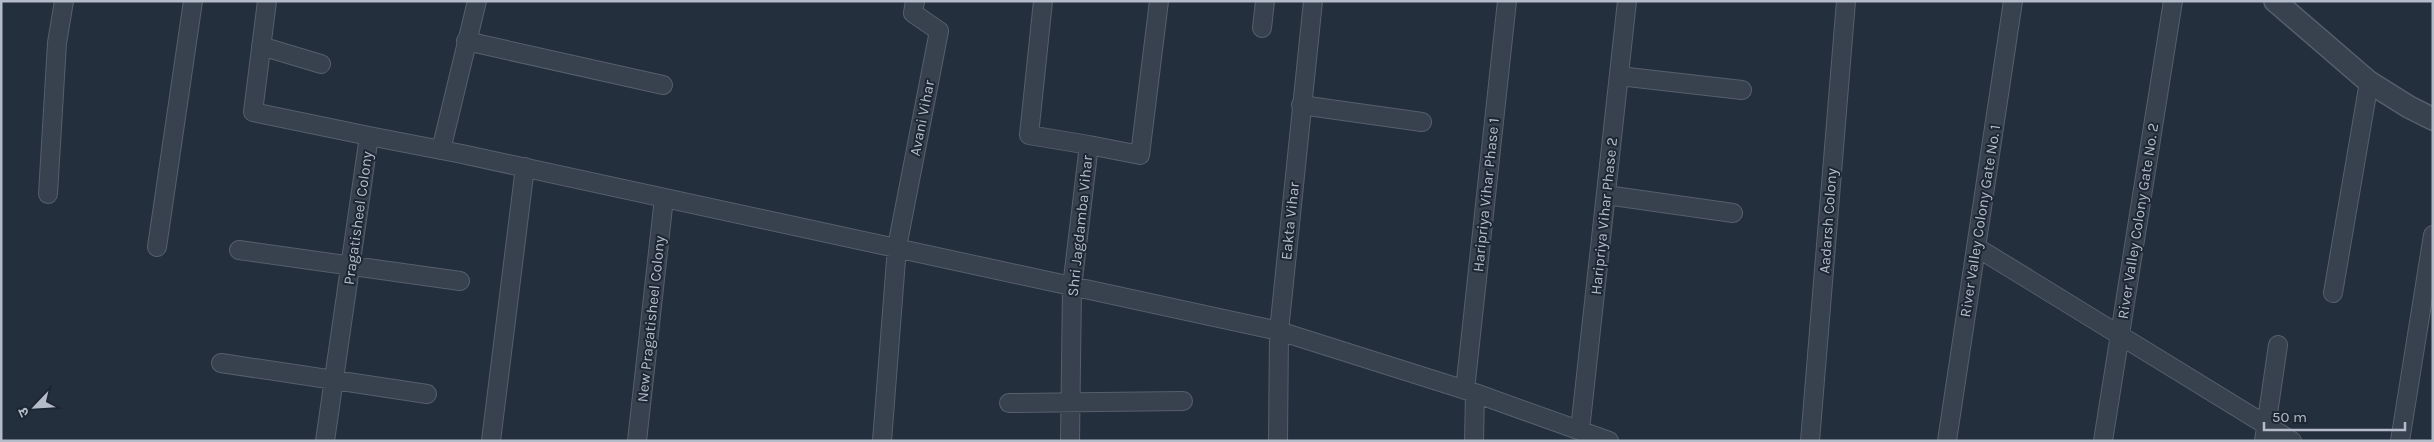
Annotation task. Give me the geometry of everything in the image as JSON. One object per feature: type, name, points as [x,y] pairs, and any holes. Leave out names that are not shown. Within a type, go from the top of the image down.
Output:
[{"type":"street","points":[[48,194],[57,43],[64,1]]},
{"type":"street","points":[[157,247],[193,1]]},
{"type":"street","name":"Pragatisheel Colony","points":[[267,1],[252,112],[369,136],[326,441]]},
{"type":"street","points":[[441,150],[477,1]]},
{"type":"street","name":"Avani Vihar","points":[[897,247],[939,31],[913,13],[915,1]]},
{"type":"street","name":"Shri Jagdamba Vihar","points":[[1042,1],[1029,135],[1089,145],[1072,287],[1070,441]]},
{"type":"street","points":[[1089,145],[1140,155],[1159,1]]},
{"type":"street","points":[[1262,28],[1265,1]]},
{"type":"street","name":"Eakta Vihar","points":[[1278,441],[1279,331],[1313,1]]},
{"type":"street","name":"Haripriya Vihar Phase 1","points":[[1474,441],[1470,391],[1507,1]]},
{"type":"street","name":"Haripriya Vihar Phase 2","points":[[1580,430],[1627,1]]},
{"type":"street","name":"Aadarsh Colony","points":[[1810,441],[1846,1]]},
{"type":"street","name":"River Valley Colony Gate No. 1","points":[[1947,441],[2013,1]]},
{"type":"street","name":"River Valley Colony Gate No. 2","points":[[2104,441],[2173,1]]},
{"type":"street","points":[[2286,5],[2370,82],[2409,108],[2433,119]]},
{"type":"street","points":[[466,41],[663,85]]},
{"type":"street","points":[[261,46],[321,64]]},
{"type":"street","points":[[1619,76],[1742,90]]},
{"type":"street","points":[[2333,293],[2370,82]]},
{"type":"street","points":[[1302,105],[1422,122]]},
{"type":"street","points":[[369,136],[897,247],[1279,331],[1470,391],[1609,441]]},
{"type":"street","points":[[491,441],[525,168]]},
{"type":"street","points":[[1606,195],[1733,213]]},
{"type":"street","name":"New Pragatisheel Colony","points":[[637,441],[664,198]]},
{"type":"street","points":[[2400,441],[2433,235]]},
{"type":"street","points":[[882,441],[897,247]]},
{"type":"street","points":[[1976,247],[2120,336],[2266,433],[2292,441]]},
{"type":"street","points":[[239,250],[460,281]]},
{"type":"street","points":[[2266,433],[2278,346]]},
{"type":"street","points":[[221,363],[426,394]]},
{"type":"street","points":[[1009,403],[1183,401]]}]
